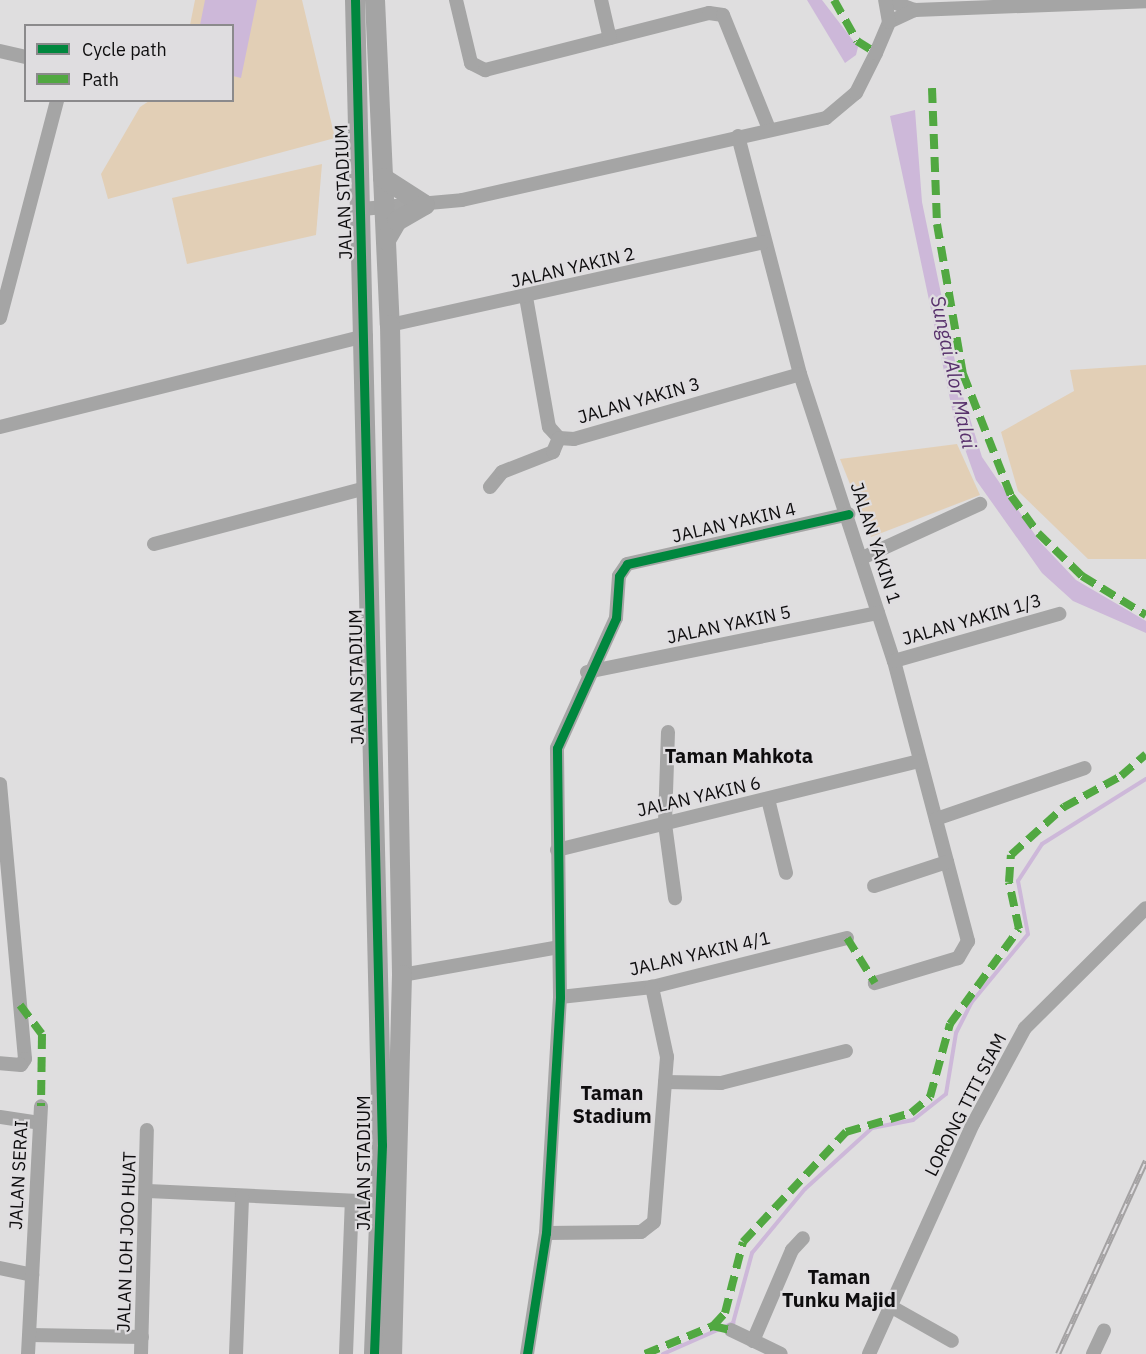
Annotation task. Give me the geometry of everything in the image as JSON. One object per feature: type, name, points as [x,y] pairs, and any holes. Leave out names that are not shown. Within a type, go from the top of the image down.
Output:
[{"type":"main road","name":"JALAN STADIUM","points":[[355,0],[366,336],[380,1203],[374,1354]]},
{"type":"main road","name":"JALAN STADIUM","points":[[375,0],[390,325],[402,975],[392,1354]]},
{"type":"main road","points":[[383,178],[425,206],[398,221],[386,240]]},
{"type":"street","points":[[456,0],[471,63],[479,69],[709,13],[723,15],[769,129]]},
{"type":"street","points":[[601,0],[610,38]]},
{"type":"street","points":[[362,209],[425,206],[769,129],[840,110],[856,93],[889,22],[886,0],[915,10],[1146,1]]},
{"type":"street","points":[[889,22],[915,10]]},
{"type":"street","points":[[0,51],[24,57]]},
{"type":"street","points":[[0,318],[56,102]]},
{"type":"street","name":"JALAN YAKIN 1","points":[[738,136],[763,242],[800,374],[848,514],[894,661],[968,941],[958,958],[875,983]]},
{"type":"street","name":"JALAN YAKIN 2","points":[[390,325],[526,297],[763,242]]},
{"type":"street","name":"JALAN YAKIN 3","points":[[526,297],[549,427],[559,438],[574,439],[800,374]]},
{"type":"street","points":[[0,427],[366,336]]},
{"type":"street","points":[[490,487],[502,472],[553,452],[559,438]]},
{"type":"street","points":[[154,544],[369,487]]},
{"type":"street","points":[[862,558],[980,504]]},
{"type":"street","name":"JALAN YAKIN 4","points":[[587,672],[616,618],[619,576],[627,564],[848,514]]},
{"type":"street","name":"JALAN YAKIN 5","points":[[587,672],[878,613]]},
{"type":"street","name":"JALAN YAKIN 1/3","points":[[894,661],[1059,614]]},
{"type":"street","points":[[527,1354],[546,1233],[560,997],[557,748],[587,672]]},
{"type":"street","points":[[668,732],[665,824],[675,898]]},
{"type":"street","name":"JALAN YAKIN 6","points":[[558,850],[919,761]]},
{"type":"street","points":[[936,819],[1085,768]]},
{"type":"street","points":[[0,784],[6,913],[23,1064],[0,1063]]},
{"type":"street","points":[[768,799],[786,873]]},
{"type":"street","points":[[874,886],[947,862]]},
{"type":"street","name":"LORONG TITI SIAM","points":[[869,1354],[974,1124],[1025,1028],[1146,908]]},
{"type":"street","name":"JALAN YAKIN 4/1","points":[[560,997],[652,987],[847,938]]},
{"type":"street","points":[[402,975],[559,946]]},
{"type":"street","points":[[546,1233],[649,1230],[654,1222],[665,1082],[665,1036],[652,987]]},
{"type":"street","points":[[665,1082],[721,1083],[846,1051]]},
{"type":"street","name":"JALAN SERAI","points":[[28,1354],[41,1106]]},
{"type":"street","points":[[0,1118],[40,1123]]},
{"type":"street","name":"JALAN LOH JOO HUAT","points":[[141,1354],[148,1191],[147,1130]]},
{"type":"street","points":[[148,1191],[380,1203]]},
{"type":"street","points":[[236,1354],[242,1196]]},
{"type":"street","points":[[345,1354],[352,1201]]},
{"type":"street","points":[[753,1341],[792,1250],[803,1238]]},
{"type":"street","points":[[0,1268],[32,1275]]},
{"type":"street","points":[[890,1306],[952,1341]]},
{"type":"street","points":[[731,1330],[781,1354]]},
{"type":"street","points":[[1093,1354],[1104,1330]]},
{"type":"street","points":[[30,1335],[142,1337]]},
{"type":"shaded area","points":[[195,0],[302,0],[335,138],[108,199],[101,174],[140,107],[148,102],[234,102],[234,24],[190,24]]},
{"type":"shaded area","points":[[322,164],[316,235],[187,264],[172,198]]},
{"type":"shaded area","points":[[1146,365],[1146,559],[1088,559],[1018,491],[1001,432],[1074,391],[1070,370]]},
{"type":"shaded area","points":[[957,444],[980,495],[871,537],[840,459]]},
{"type":"water","points":[[205,0],[257,0],[241,78],[234,76],[234,24],[200,24]]},
{"type":"water","points":[[807,0],[822,0],[858,47],[856,55],[845,63]]},
{"type":"water","name":"Sungai Alor Malai","points":[[915,110],[922,202],[961,390],[982,457],[1040,542],[1076,580],[1146,621],[1146,633],[1073,601],[1042,573],[976,480],[954,418],[890,116]]},
{"type":"waterway","points":[[663,1354],[733,1323],[752,1253],[805,1189],[872,1128],[913,1120],[946,1094],[956,1033],[971,1003],[1028,934],[1018,881],[1042,844],[1146,779]]},
{"type":"railway","points":[[1058,1354],[1146,1161]]},
{"type":"marked path","points":[[834,0],[857,41],[876,53]]},
{"type":"marked path","points":[[932,88],[937,224],[963,374],[1011,496],[1038,533],[1082,576],[1146,615]]},
{"type":"marked path","points":[[645,1354],[713,1326],[725,1313],[743,1242],[846,1132],[911,1113],[930,1097],[950,1024],[1019,929],[1009,882],[1011,855],[1064,807],[1121,776],[1146,754]]},
{"type":"marked path","points":[[847,938],[875,983]]},
{"type":"marked path","points":[[20,1005],[42,1034],[41,1106]]},
{"type":"marked path","points":[[713,1326],[731,1330]]},
{"type":"cycle path","points":[[355,0],[382,1145],[374,1354]]},
{"type":"cycle path","points":[[527,1354],[546,1233],[560,997],[557,748],[616,618],[619,576],[627,564],[848,514]]},
{"type":"district","name":"Taman Mahkota","points":[[739,755]]},
{"type":"district","name":"Taman Stadium","points":[[612,1104]]},
{"type":"district","name":"Taman Tunku Majid","points":[[839,1288]]}]
